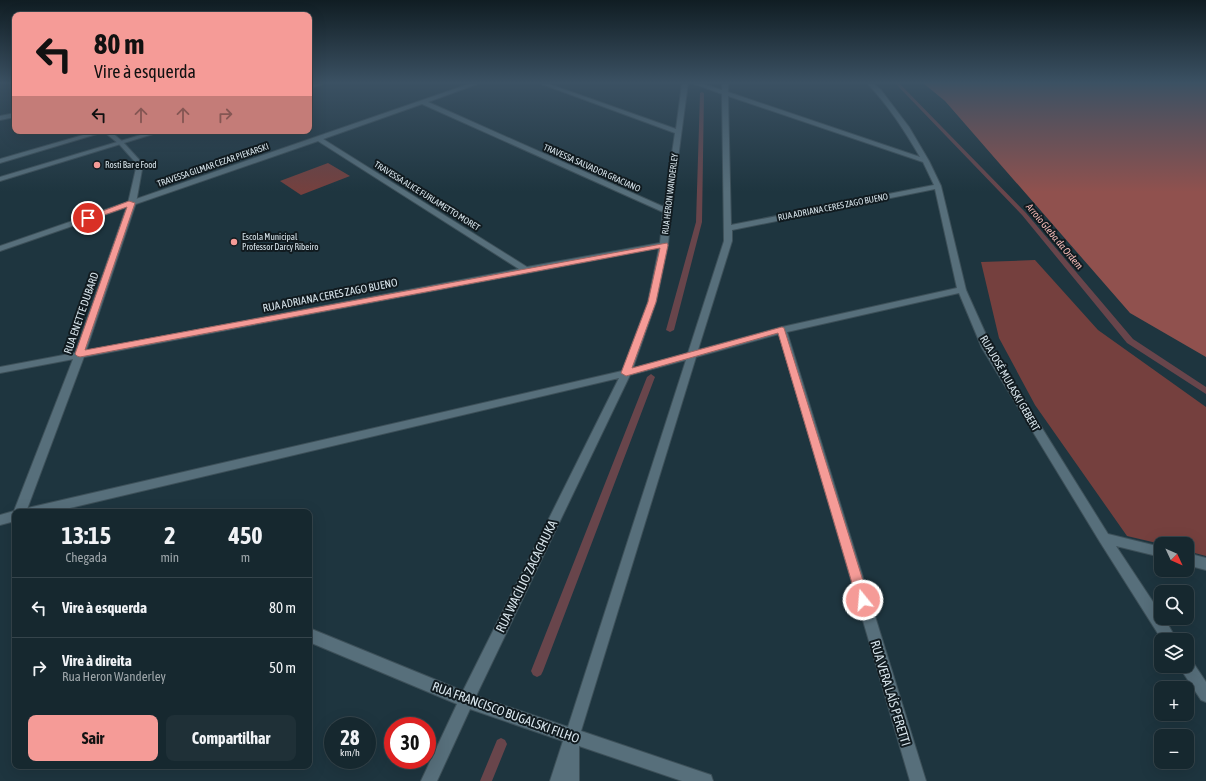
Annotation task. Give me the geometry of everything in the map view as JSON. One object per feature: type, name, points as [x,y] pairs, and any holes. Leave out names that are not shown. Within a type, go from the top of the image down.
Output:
[{"type":"street","name":"TRAVESSA GILMAR CEZAR PIEKARSKI","points":[[0,249],[372,119]]},
{"type":"street","name":"TRAVESSA SALVADOR GRACIANO","points":[[462,119],[667,211]]},
{"type":"street","points":[[644,119],[679,132]]},
{"type":"street","name":"RUA HERON WANDERLEY","points":[[626,373],[652,302],[664,245],[667,211],[681,119]]},
{"type":"street","points":[[558,781],[728,241],[726,119]]},
{"type":"street","points":[[803,119],[926,161]]},
{"type":"street","name":"RUA JOSÉ MULASKI GEBERT","points":[[900,119],[926,161],[938,186],[962,290],[987,348],[1104,538],[1165,633]]},
{"type":"street","points":[[0,179],[99,134]]},
{"type":"street","name":"RUA ENETTE DUBARD","points":[[21,509],[80,354],[132,203],[140,164],[120,143],[109,134]]},
{"type":"street","points":[[0,161],[120,143],[150,134]]},
{"type":"street","name":"TRAVESSA ALICE FURLAMETTO MORET","points":[[318,138],[526,270]]},
{"type":"street","name":"RUA ADRIANA CERES ZAGO BUENO","points":[[728,228],[938,186]]},
{"type":"street","name":"RUA ADRIANA CERES ZAGO BUENO","points":[[0,370],[664,245]]},
{"type":"street","points":[[45,509],[626,373],[693,353],[782,330],[962,290]]},
{"type":"street","name":"RUA VERA LAÍS PERETTI","points":[[782,330],[918,781]]},
{"type":"street","name":"RUA WACÍLIO ZACACHUKA","points":[[429,781],[466,700],[626,373]]},
{"type":"street","points":[[0,520],[12,517]]},
{"type":"street","points":[[1104,538],[1154,550]]},
{"type":"street","points":[[1194,561],[1206,564]]},
{"type":"street","name":"RUA FRANCISCO BUGALSKI FILHO","points":[[312,636],[466,700],[705,781]]},
{"type":"street","points":[[1192,673],[1206,695]]},
{"type":"street","points":[[571,781],[572,736]]},
{"type":"shaded area","points":[[961,119],[1206,119],[1206,357],[1130,313]]},
{"type":"shaded area","points":[[328,163],[350,176],[301,195],[280,181]]},
{"type":"shaded area","points":[[1035,260],[1098,330],[1206,407],[1206,556],[1194,553],[1194,537],[1154,537],[1154,542],[1127,536],[1035,405],[999,338],[981,262]]},
{"type":"waterway","points":[[670,330],[699,222],[701,119]]},
{"type":"waterway","name":"Arroio Gleba da Ordem","points":[[932,119],[1024,214],[1130,341],[1206,391]]},
{"type":"waterway","points":[[537,671],[651,377]]},
{"type":"waterway","points":[[486,781],[501,744]]},
{"type":"place","name":"Rosti Bar e Food","points":[[97,165]]},
{"type":"place","name":"Escola Municipal Professor Darcy Ribeiro","points":[[234,242]]},
{"type":"route","points":[[88,218],[132,203],[80,354],[664,245],[652,302],[626,373],[693,353],[782,330],[863,600]]}]
